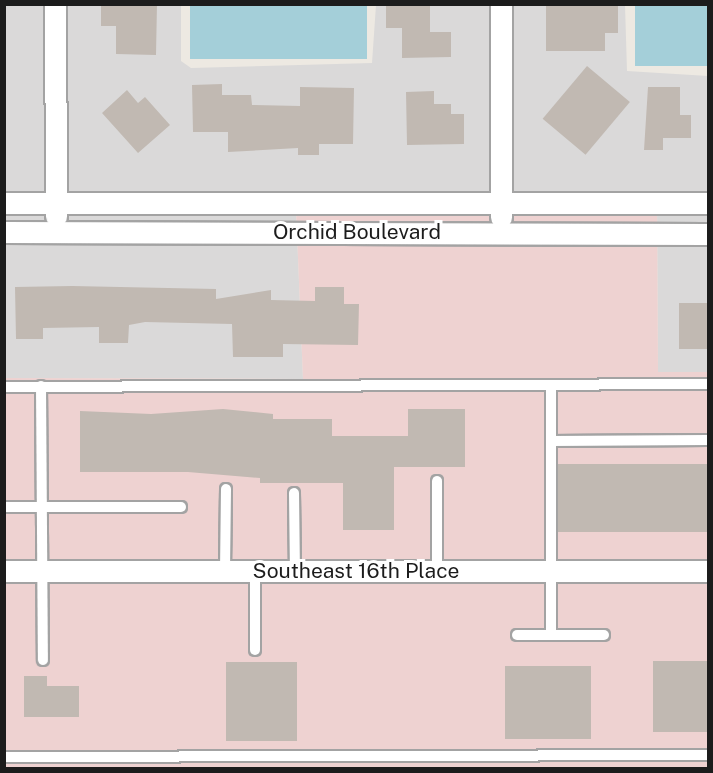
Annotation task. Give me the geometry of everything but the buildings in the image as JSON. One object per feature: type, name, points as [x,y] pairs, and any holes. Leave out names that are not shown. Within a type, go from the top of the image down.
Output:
[{"type":"street","points":[[55,4],[57,232]]},
{"type":"street","points":[[501,4],[501,232]]},
{"type":"street","name":"Orchid Boulevard","points":[[4,203],[708,203]]},
{"type":"street","name":"Orchid Boulevard","points":[[4,232],[708,234]]},
{"type":"street","name":"Southeast 16th Place","points":[[4,571],[708,571]]},
{"type":"lane","points":[[4,387],[708,384]]},
{"type":"lane","points":[[552,385],[552,635]]},
{"type":"lane","points":[[41,386],[43,660]]},
{"type":"lane","points":[[551,441],[708,440]]},
{"type":"lane","points":[[437,481],[437,571]]},
{"type":"lane","points":[[225,571],[226,489]]},
{"type":"lane","points":[[294,493],[295,571]]},
{"type":"lane","points":[[4,507],[181,507]]},
{"type":"lane","points":[[255,571],[255,650]]},
{"type":"lane","points":[[517,635],[604,635]]},
{"type":"lane","points":[[4,757],[708,755]]},
{"type":"lane","points":[[34,757],[34,768]]},
{"type":"shaded area","points":[[5,5],[181,5],[181,61],[191,68],[372,63],[376,5],[625,5],[627,71],[708,76],[708,372],[658,372],[657,197],[296,209],[303,379],[5,378]]},
{"type":"shaded area","points":[[657,197],[658,372],[708,372],[708,768],[5,768],[5,378],[303,379],[296,209]]},
{"type":"water","points":[[190,5],[367,5],[367,59],[190,59]]},
{"type":"water","points":[[635,5],[708,5],[708,66],[635,66]]}]
